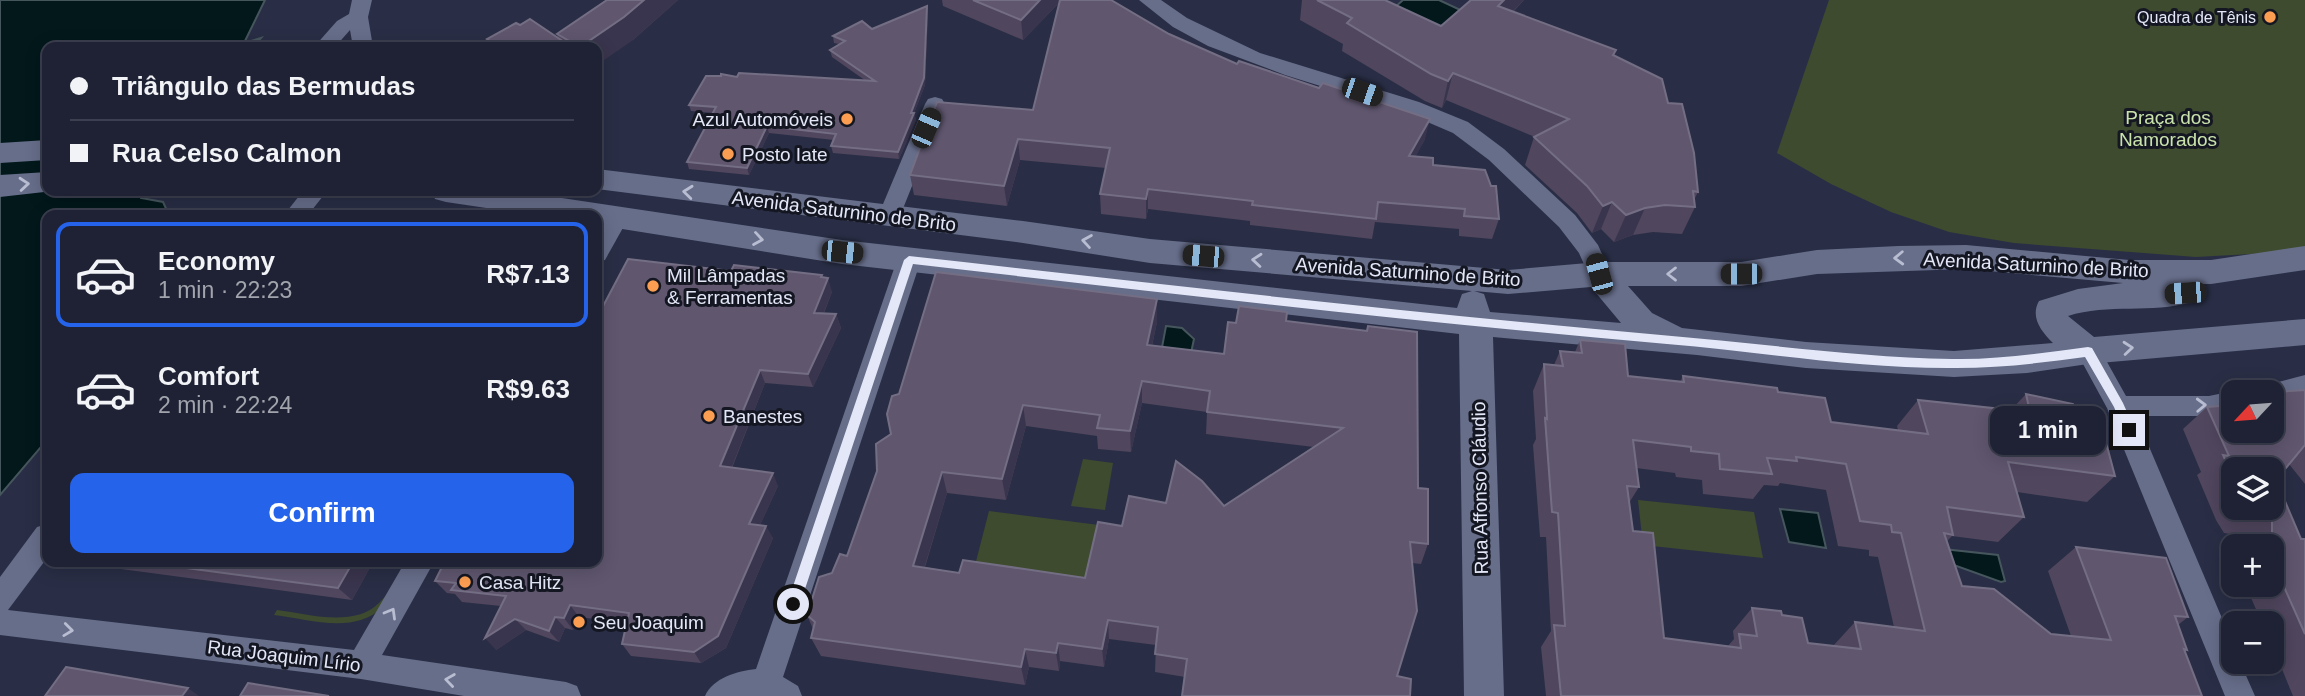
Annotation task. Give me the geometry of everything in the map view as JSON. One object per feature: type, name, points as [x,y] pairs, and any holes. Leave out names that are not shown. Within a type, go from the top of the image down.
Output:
[{"type":"main road","points":[[0,153],[42,150]]},
{"type":"main road","name":"Avenida Saturnino de Brito","points":[[602,180],[661,190],[1023,232],[1150,251],[1508,282],[1599,274],[1741,274],[1817,262],[1898,258],[1966,257],[2129,272],[2211,272],[2305,258]]},
{"type":"main road","points":[[0,186],[42,182]]},
{"type":"main road","name":"Avenida Saturnino de Brito","points":[[479,196],[572,210]]},
{"type":"main road","name":"Avenida Saturnino de Brito","points":[[602,215],[909,260],[1475,323],[1697,342],[1806,355],[1954,364],[2027,360],[2305,332]]},
{"type":"main road","points":[[909,260],[919,242],[929,234],[944,231],[1023,232]]},
{"type":"main road","points":[[2088,352],[2057,326],[2051,319],[2050,310],[2076,302],[2112,297],[2213,291],[2238,283],[2272,265]]},
{"type":"main road","points":[[1599,274],[1640,322],[1661,334],[1697,342]]},
{"type":"main road","name":"Rua Affonso Cláudio","points":[[1471,279],[1475,323],[1484,696]]},
{"type":"street","points":[[1149,0],[1160,10],[1218,45],[1450,122],[1490,149],[1563,216],[1594,254],[1599,274]]},
{"type":"street","points":[[329,42],[360,8]]},
{"type":"street","points":[[360,8],[363,42]]},
{"type":"street","points":[[889,216],[935,104]]},
{"type":"street","points":[[299,210],[312,196]]},
{"type":"street","points":[[602,245],[618,217]]},
{"type":"street","points":[[720,696],[731,688],[748,683],[777,690],[909,260]]},
{"type":"street","points":[[2088,352],[2119,406],[2240,696]]},
{"type":"street","points":[[2284,390],[2305,385]]},
{"type":"street","points":[[2119,406],[2209,406],[2221,404]]},
{"type":"street","points":[[0,600],[42,543]]},
{"type":"street","points":[[361,665],[418,567]]},
{"type":"street","name":"Rua Joaquim Lírio","points":[[0,622],[361,665],[566,696]]},
{"type":"green space","name":"Praça dos Namorados","points":[[1829,0],[2305,0],[2305,251],[2196,257],[2014,243],[1949,232],[1891,212],[1831,184],[1777,153]]},
{"type":"green space","points":[[1083,459],[1113,463],[1105,510],[1071,506]]},
{"type":"green space","points":[[1638,500],[1754,512],[1763,558],[1643,545]]},
{"type":"green space","points":[[989,511],[1099,525],[1085,589],[973,573]]},
{"type":"green space","points":[[405,567],[409,567],[383,607],[359,621],[316,622],[274,615],[277,610],[330,617],[357,615],[369,611],[387,594]]},
{"type":"shaded area","points":[[0,0],[265,0],[244,42],[42,42],[42,196],[141,196],[163,202],[167,210],[42,210],[42,446],[0,495]]},
{"type":"shaded area","points":[[1403,0],[1439,0],[1469,14],[1446,33],[1394,8]]},
{"type":"shaded area","points":[[1166,326],[1182,328],[1194,339],[1189,362],[1160,358]]},
{"type":"shaded area","points":[[1780,509],[1818,513],[1826,548],[1789,542]]},
{"type":"shaded area","points":[[1934,548],[1998,555],[2005,581],[2001,582],[1937,559]]},
{"type":"building","points":[[607,0],[644,0],[587,42],[571,42],[557,34]]},
{"type":"building","points":[[973,0],[1040,0],[1021,20]]},
{"type":"building","points":[[1060,0],[1111,0],[1169,34],[1237,64],[1239,61],[1319,88],[1323,83],[1430,119],[1409,156],[1433,158],[1433,165],[1485,170],[1491,186],[1496,186],[1499,219],[1464,216],[1465,209],[1378,202],[1376,219],[1252,205],[1253,201],[1148,189],[1146,199],[1100,194],[1110,148],[1018,139],[1004,186],[910,175],[937,102],[1033,110]]},
{"type":"building","points":[[1317,0],[1385,0],[1441,26],[1471,0],[1504,0],[1498,6],[1616,50],[1613,55],[1662,79],[1668,103],[1682,104],[1694,153],[1698,192],[1693,191],[1695,207],[1665,205],[1626,215],[1612,202],[1603,206],[1587,186],[1534,137],[1569,119],[1453,73],[1448,81],[1431,74],[1347,23],[1352,18]]},
{"type":"building","points":[[927,6],[924,78],[911,113],[914,113],[898,152],[831,146],[836,134],[767,126],[747,168],[687,162],[716,107],[689,105],[706,76],[721,74],[737,77],[739,73],[875,81],[830,50],[845,41],[833,36],[862,21],[872,29]]},
{"type":"building","points":[[530,19],[564,42],[492,42],[487,39],[516,23],[520,25]]},
{"type":"building","points":[[628,259],[731,271],[734,265],[822,275],[821,277],[828,278],[814,313],[836,314],[808,374],[760,370],[720,466],[773,473],[749,524],[766,526],[718,636],[694,652],[622,644],[629,613],[570,605],[564,618],[555,617],[549,631],[515,619],[485,638],[506,596],[451,590],[456,583],[435,581],[442,567],[602,567],[602,308]]},
{"type":"building","points":[[936,272],[1157,299],[1147,345],[1224,354],[1228,322],[1236,323],[1239,306],[1287,312],[1286,321],[1367,331],[1368,326],[1417,332],[1418,488],[1428,489],[1428,544],[1410,542],[1417,611],[1397,676],[1411,679],[1410,696],[1182,696],[1187,659],[1155,654],[1158,627],[1108,620],[1102,649],[1058,643],[1056,653],[1025,649],[1021,667],[811,638],[815,622],[807,615],[819,577],[832,573],[840,554],[847,556],[877,471],[876,444],[891,434],[887,414],[892,396],[899,394]],"holes":[[[1142,381],[1210,391],[1207,412],[1343,428],[1224,506],[1202,481],[1176,461],[1166,503],[1129,496],[1122,526],[1098,522],[1085,578],[963,560],[959,573],[913,566],[942,472],[1002,479],[1023,405],[1100,415],[1097,428],[1130,431]]]},
{"type":"building","points":[[1580,340],[1625,344],[1628,376],[1684,382],[1683,376],[1777,388],[1778,392],[1825,398],[1831,422],[1928,434],[1918,400],[2030,412],[2026,394],[2073,404],[2074,409],[2085,410],[2104,435],[2115,476],[2008,462],[2024,517],[1947,507],[1953,535],[1944,533],[1962,586],[1994,589],[2051,634],[2111,640],[2076,547],[2166,558],[2188,617],[2175,616],[2202,696],[1561,696],[1554,625],[1565,626],[1558,513],[1552,512],[1544,364],[1563,366],[1560,351],[1582,353]],"holes":[[[1633,440],[1691,447],[1691,451],[1719,454],[1720,469],[1772,474],[1767,458],[1797,461],[1796,457],[1846,464],[1860,521],[1891,525],[1892,532],[1901,533],[1925,631],[1855,622],[1861,649],[1808,643],[1802,618],[1782,615],[1781,611],[1752,608],[1757,636],[1739,634],[1741,648],[1664,638],[1653,533],[1633,531],[1627,486],[1639,487]]]},
{"type":"building","points":[[2305,390],[2305,445],[2284,470],[2284,457],[2224,457],[2223,455],[2229,456],[2223,443],[2284,443],[2284,391]]},
{"type":"building","points":[[2221,406],[2221,438],[2207,407]]},
{"type":"building","points":[[2284,499],[2301,539],[2305,539],[2305,634],[2284,587],[2284,534],[2272,534],[2272,520],[2284,520]]},
{"type":"building","points":[[179,567],[350,567],[338,588]]},
{"type":"building","points":[[66,667],[188,688],[182,696],[45,696]]},
{"type":"building","points":[[248,683],[329,696],[240,696]]},
{"type":"place","name":"Quadra de Tênis","points":[[2270,17]]},
{"type":"place","name":"Azul Automóveis","points":[[847,119]]},
{"type":"place","name":"Posto Iate","points":[[728,154]]},
{"type":"place","name":"Mil Lâmpadas & Ferramentas","points":[[653,286]]},
{"type":"place","name":"Banestes","points":[[709,416]]},
{"type":"place","name":"Casa Hitz","points":[[465,582]]},
{"type":"place","name":"Seu Joaquim","points":[[579,622]]},
{"type":"route","points":[[793,604],[909,260],[1475,323],[1697,342],[1806,355],[1954,364],[2027,360],[2088,352],[2119,406],[2129,430]]}]
